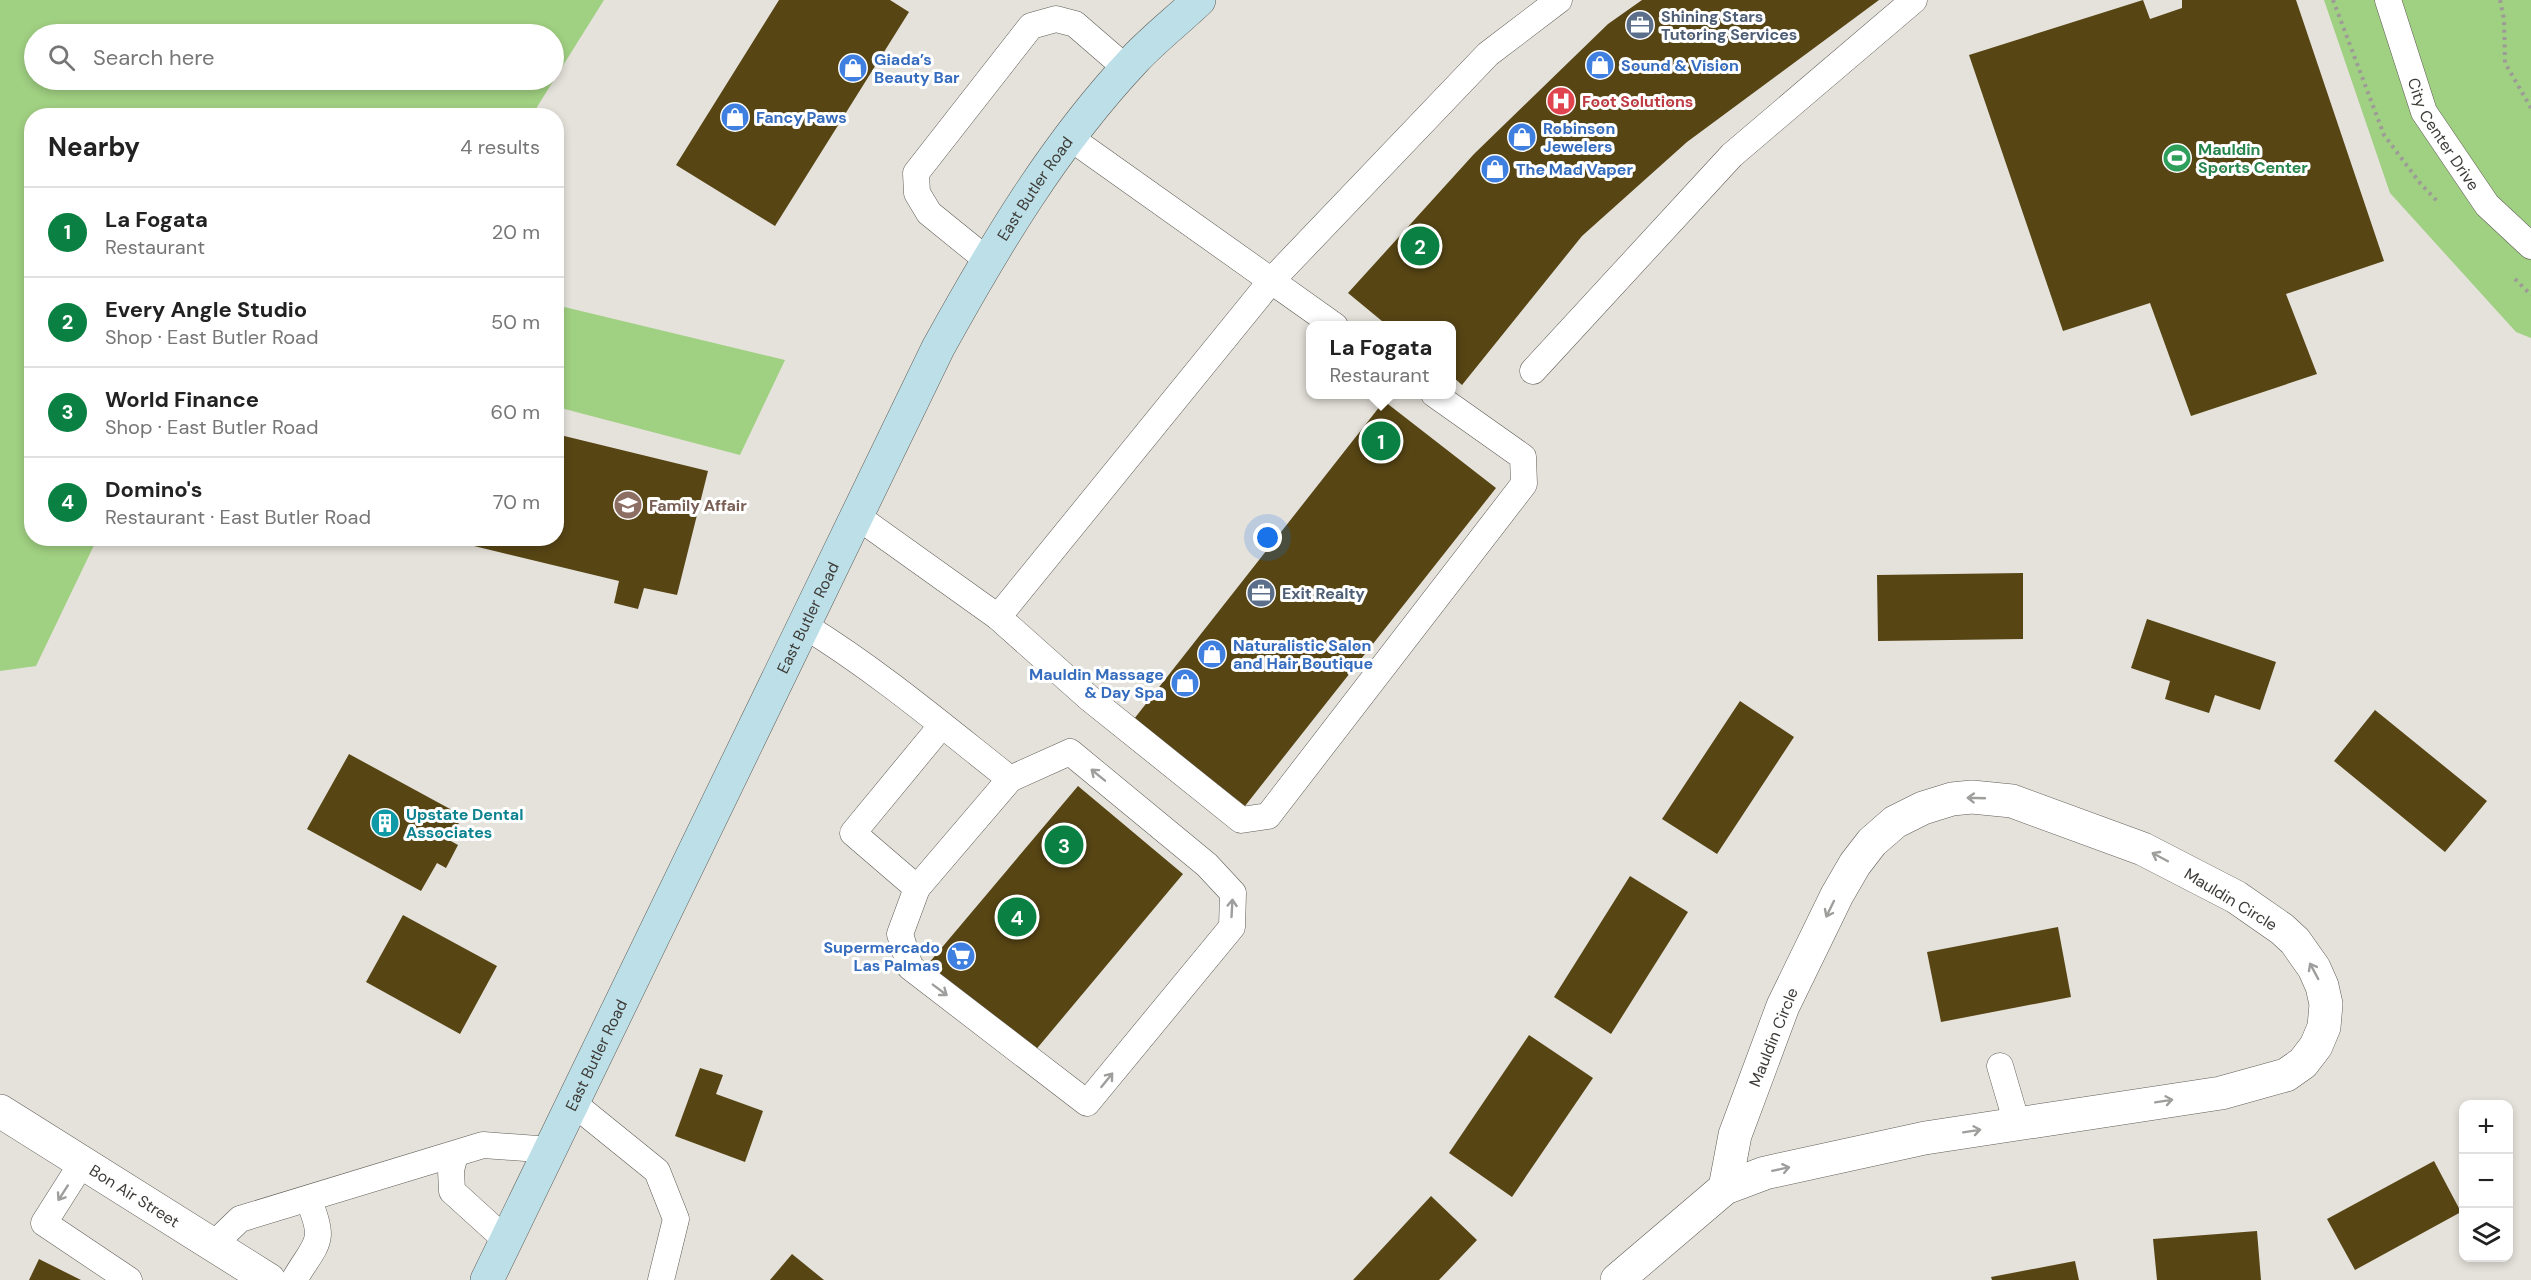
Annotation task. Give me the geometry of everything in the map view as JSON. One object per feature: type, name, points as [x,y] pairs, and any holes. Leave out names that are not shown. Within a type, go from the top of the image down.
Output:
[{"type":"main road","name":"East Butler Road","points":[[487,1280],[938,348],[987,260],[1037,181],[1069,137],[1127,69],[1199,0]]},
{"type":"street","name":"Mauldin Circle","points":[[1617,1280],[1725,1188],[1765,1173],[1925,1138],[2221,1093],[2286,1075],[2310,1054],[2324,1027],[2326,1004],[2314,968],[2295,941],[2282,929],[2235,897],[2143,849],[2012,801],[1972,797],[1952,799],[1923,808],[1895,822],[1872,842],[1855,864],[1837,895],[1783,1006],[1735,1135],[1725,1188]]},
{"type":"street","name":"Bon Air Street","points":[[0,1111],[269,1280]]},
{"type":"lane","points":[[1533,371],[1732,154],[1914,0]]},
{"type":"lane","name":"City Center Drive","points":[[2388,0],[2424,112],[2487,205],[2531,246]]},
{"type":"lane","points":[[998,617],[1271,281],[1488,54],[1545,4]]},
{"type":"lane","points":[[987,260],[929,213],[917,193],[916,173],[1032,26],[1056,19],[1075,24],[1127,69]]},
{"type":"lane","points":[[1069,137],[1328,321]]},
{"type":"lane","points":[[858,517],[998,617],[1089,698],[1241,820],[1268,816],[1524,484],[1523,457],[1441,399]]},
{"type":"lane","points":[[805,626],[863,663],[1010,779]]},
{"type":"lane","points":[[917,888],[853,833],[942,725]]},
{"type":"lane","points":[[1070,752],[1207,865],[1233,893],[1232,927],[1087,1103],[909,967],[900,934],[917,888],[1010,779],[1070,752]]},
{"type":"lane","points":[[2000,1066],[2017,1124]]},
{"type":"lane","points":[[573,1103],[657,1171],[676,1219],[661,1280]]},
{"type":"lane","points":[[213,1245],[240,1219],[483,1145],[551,1150]]},
{"type":"lane","points":[[455,1155],[451,1170],[452,1191],[506,1240]]},
{"type":"lane","points":[[82,1162],[44,1223],[129,1280]]},
{"type":"lane","points":[[294,1280],[320,1236],[319,1224],[308,1199]]},
{"type":"path","points":[[2500,0],[2504,19],[2505,63],[2531,108]]},
{"type":"green space","points":[[0,0],[604,0],[564,64],[564,24],[24,24],[24,90],[548,90],[536,108],[24,108],[24,546],[94,546],[36,666],[0,671]]},
{"type":"green space","points":[[2324,0],[2531,0],[2531,338],[2516,332],[2390,193]]},
{"type":"green space","points":[[564,307],[785,360],[740,455],[564,409]]},
{"type":"building","points":[[779,0],[890,0],[909,12],[775,226],[676,165]]},
{"type":"building","points":[[1642,0],[1879,0],[1687,142],[1582,236],[1462,385],[1456,380],[1456,321],[1382,321],[1348,293],[1474,154],[1608,24]]},
{"type":"building","name":"Mauldin Sports Center","points":[[2143,0],[2150,19],[2182,8],[2182,0],[2296,0],[2384,261],[2286,294],[2317,374],[2191,416],[2150,303],[2063,331],[1969,55]]},
{"type":"building","points":[[1384,401],[1496,488],[1245,806],[1134,719]]},
{"type":"building","name":"Family Affair","points":[[564,436],[708,471],[677,595],[644,588],[638,609],[614,603],[619,581],[474,546],[564,546]]},
{"type":"building","points":[[2023,573],[2023,639],[1878,641],[1877,575]]},
{"type":"building","points":[[2147,619],[2276,662],[2260,710],[2215,695],[2209,713],[2165,699],[2170,681],[2131,668]]},
{"type":"building","points":[[1740,701],[1794,737],[1717,854],[1662,819]]},
{"type":"building","points":[[2375,710],[2487,801],[2445,852],[2334,761]]},
{"type":"building","name":"Upstate Dental Associates","points":[[349,754],[463,816],[449,840],[458,845],[446,868],[437,863],[421,891],[307,829]]},
{"type":"building","points":[[1078,786],[1183,874],[1034,1052],[928,964]]},
{"type":"building","points":[[1630,876],[1688,912],[1611,1034],[1554,997]]},
{"type":"building","points":[[403,915],[497,966],[460,1034],[366,982]]},
{"type":"building","points":[[2058,927],[2071,997],[1941,1022],[1927,952]]},
{"type":"building","points":[[1529,1035],[1593,1078],[1512,1197],[1449,1153]]},
{"type":"building","points":[[700,1068],[723,1075],[716,1094],[763,1111],[745,1162],[675,1136]]},
{"type":"building","points":[[2434,1161],[2459,1208],[2459,1213],[2355,1270],[2327,1219]]},
{"type":"building","points":[[1431,1196],[1477,1240],[1439,1280],[1353,1280]]},
{"type":"building","points":[[2257,1231],[2261,1280],[2157,1280],[2153,1239]]},
{"type":"building","points":[[792,1254],[824,1280],[770,1280]]},
{"type":"building","points":[[39,1259],[81,1280],[29,1280]]},
{"type":"building","points":[[2075,1261],[2079,1280],[1992,1280],[1991,1277]]},
{"type":"place","name":"Shining Stars Tutoring Services","points":[[1640,25]]},
{"type":"place","name":"Sound & Vision","points":[[1600,65]]},
{"type":"place","name":"Giada’s Beauty Bar","points":[[853,68]]},
{"type":"place","name":"Foot Solutions","points":[[1561,101]]},
{"type":"place","name":"Fancy Paws","points":[[735,117]]},
{"type":"place","name":"Robinson Jewelers","points":[[1522,137]]},
{"type":"place","name":"Mauldin Sports Center","points":[[2177,158]]},
{"type":"place","name":"The Mad Vaper","points":[[1495,169]]},
{"type":"place","name":"Every Angle Studio","points":[[1420,246]]},
{"type":"place","name":"La Fogata","points":[[1381,441]]},
{"type":"place","name":"Family Affair","points":[[628,505]]},
{"type":"place","name":"Exit Realty","points":[[1261,593]]},
{"type":"place","name":"Naturalistic Salon and Hair Boutique","points":[[1212,654]]},
{"type":"place","name":"Mauldin Massage & Day Spa","points":[[1185,683]]},
{"type":"place","name":"Upstate Dental Associates","points":[[385,823]]},
{"type":"place","name":"World Finance","points":[[1064,845]]},
{"type":"place","name":"Domino's","points":[[1017,917]]},
{"type":"place","name":"Supermercado Las Palmas","points":[[961,956]]}]
